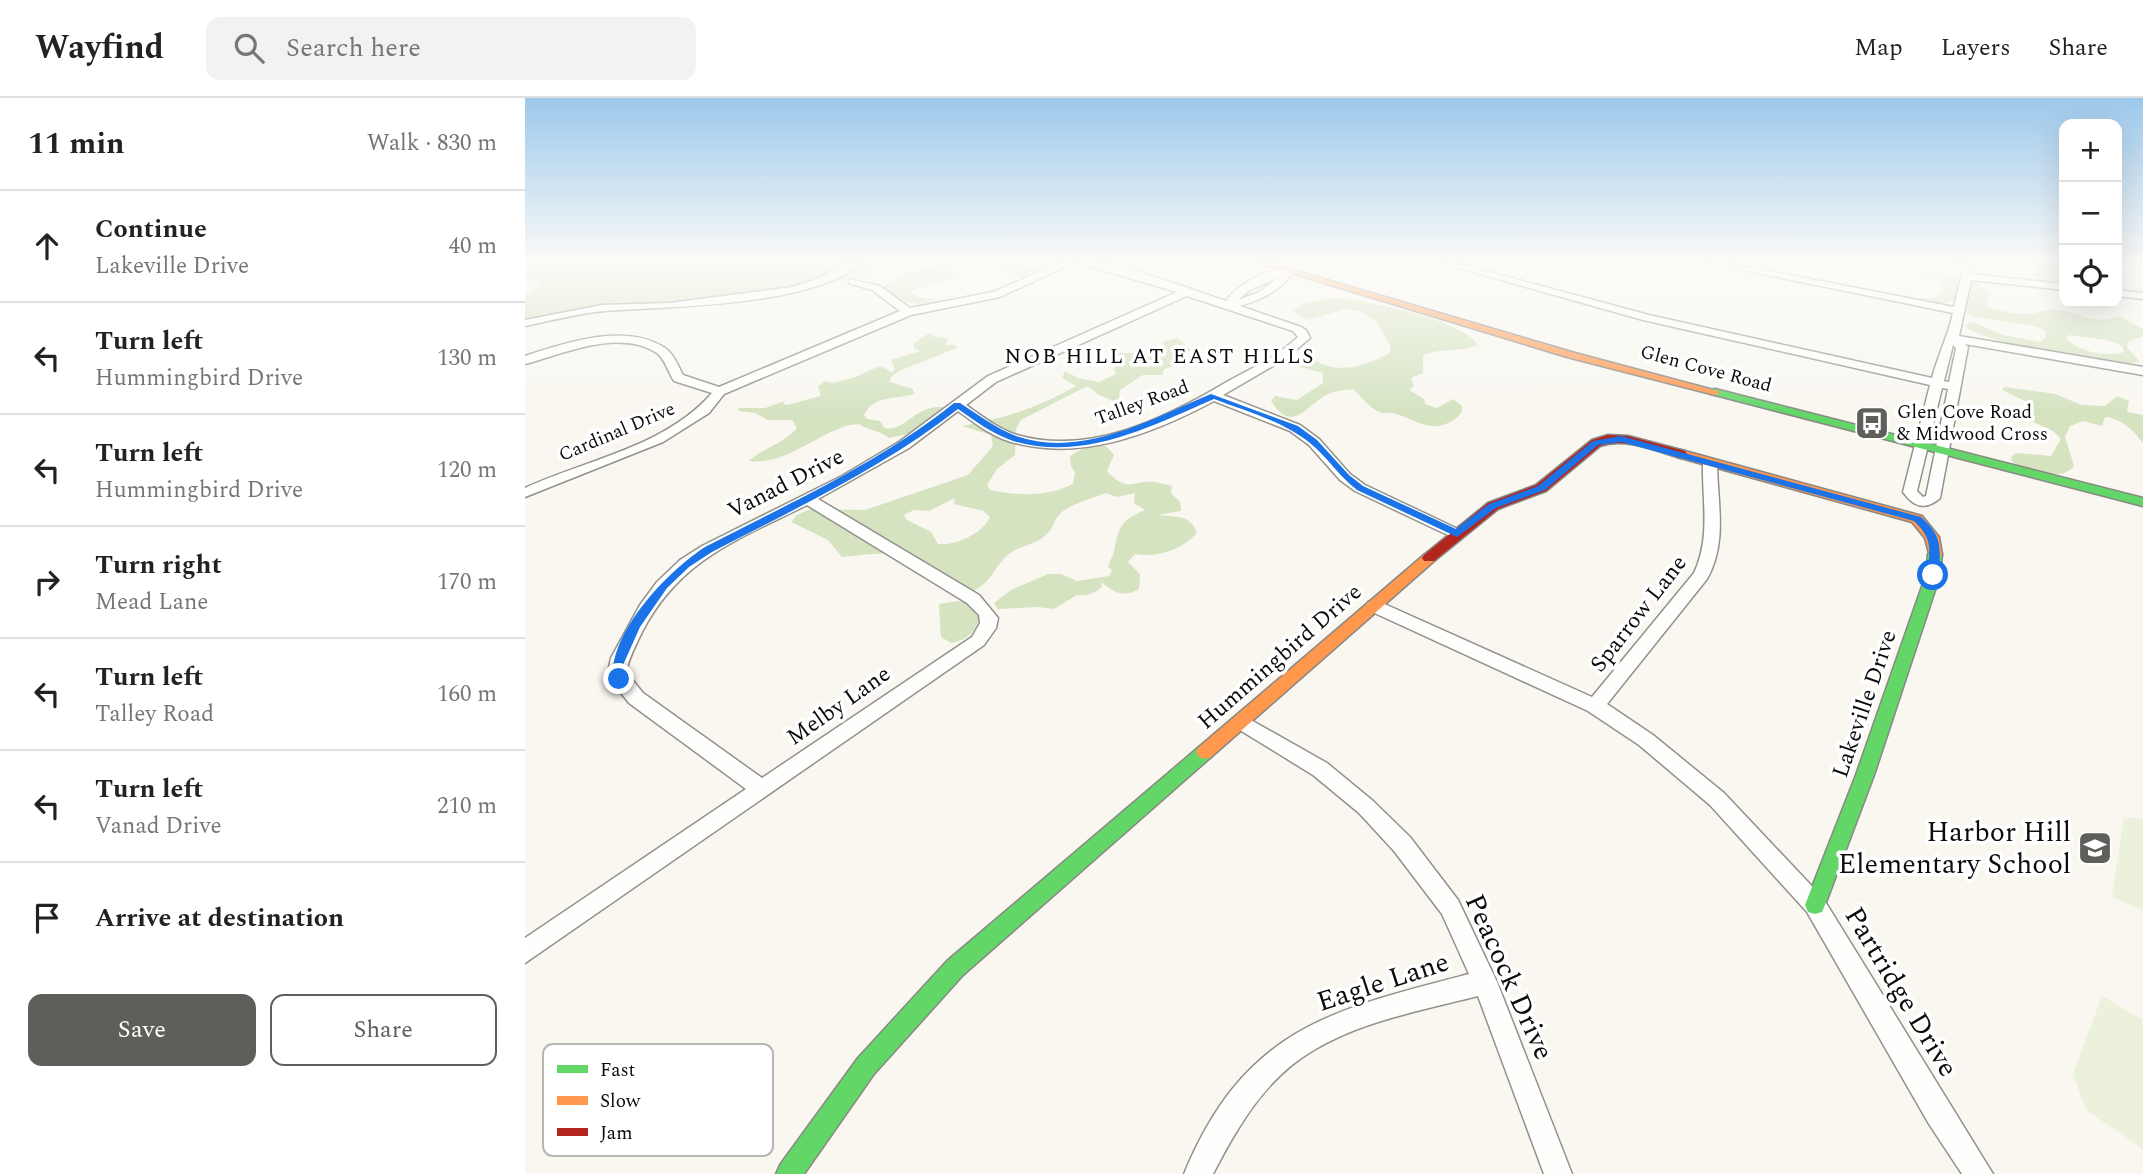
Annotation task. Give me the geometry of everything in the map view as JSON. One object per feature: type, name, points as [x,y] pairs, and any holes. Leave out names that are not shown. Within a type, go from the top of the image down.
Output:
[{"type":"street","points":[[525,323],[575,313]]},
{"type":"street","name":"Cardinal Drive","points":[[525,493],[671,433],[698,417],[714,402],[720,391],[905,313]]},
{"type":"street","name":"Vanad Drive","points":[[762,789],[635,698],[619,679],[618,665],[635,626],[663,586],[685,564],[708,549],[807,499],[904,445],[982,386],[1010,369],[1079,342],[1140,313]]},
{"type":"street","name":"Talley Road","points":[[957,405],[995,430],[1016,439],[1039,443],[1069,444],[1102,440],[1128,432],[1213,396],[1304,338],[1302,332],[1297,329],[1250,313]]},
{"type":"street","name":"Glen Cove Road","points":[[1431,313],[1571,355],[2143,502]]},
{"type":"street","points":[[1631,313],[1955,387]]},
{"type":"street","points":[[1953,338],[1962,348],[1943,451],[1933,498],[1919,511],[1910,492],[1947,344],[1953,338],[1959,313]]},
{"type":"street","points":[[1953,338],[2143,370]]},
{"type":"street","points":[[525,360],[593,342],[636,343],[660,350],[667,356],[678,378],[720,391]]},
{"type":"street","points":[[1213,396],[1295,428],[1314,442],[1345,477],[1360,488],[1457,534]]},
{"type":"street","name":"Hummingbird Drive","points":[[789,1174],[820,1125],[904,1020],[929,994],[1154,795],[1242,722],[1457,534],[1493,506],[1542,488],[1591,446],[1602,440],[1627,440],[1710,463],[1919,511]]},
{"type":"street","name":"Sparrow Lane","points":[[1595,706],[1701,575],[1711,557],[1714,531],[1709,482],[1710,463]]},
{"type":"street","name":"Melby Lane","points":[[525,952],[978,640],[988,629],[988,612],[973,599],[807,499]]},
{"type":"street","name":"Lakeville Drive","points":[[1815,905],[1865,775],[1933,575],[1935,541],[1919,511]]},
{"type":"street","name":"Partridge Drive","points":[[1374,606],[1595,706],[1646,740],[1698,782],[1815,905],[1939,1114],[1979,1174]]},
{"type":"street","name":"Peacock Drive","points":[[1242,722],[1320,769],[1366,807],[1402,844],[1450,907],[1486,982],[1558,1174]]},
{"type":"street","name":"Eagle Lane","points":[[1198,1174],[1223,1126],[1263,1074],[1293,1048],[1345,1021],[1486,982]]},
{"type":"green space","points":[[525,313],[575,313],[525,323]]},
{"type":"green space","points":[[1295,313],[1331,313],[1308,320]]},
{"type":"green space","points":[[1364,313],[1414,313],[1453,327],[1478,345],[1423,355],[1423,373],[1411,378],[1414,386],[1409,390],[1424,399],[1425,404],[1437,408],[1453,399],[1462,406],[1455,419],[1446,424],[1430,426],[1393,413],[1383,413],[1368,404],[1353,389],[1326,395],[1292,417],[1278,411],[1271,401],[1275,396],[1297,400],[1323,383],[1323,373],[1289,364],[1286,361],[1290,356],[1309,355],[1328,366],[1349,368],[1390,353],[1390,345],[1376,321]]},
{"type":"green space","points":[[1967,313],[2073,313],[2101,320],[2119,316],[2143,329],[2143,336],[2128,342],[2127,347],[2139,361],[2127,363],[2079,359],[2020,346],[1974,332],[1964,325],[1973,322],[2003,335],[2040,342],[2045,338],[2046,331],[2035,326],[1974,317]],"holes":[[[2068,335],[2117,343],[2124,352],[2109,354],[2077,347],[2066,338]]]},
{"type":"green space","points":[[929,333],[935,337],[948,338],[946,345],[956,345],[957,348],[899,371],[891,377],[890,382],[913,389],[914,394],[879,401],[868,408],[864,415],[867,419],[880,421],[884,428],[892,428],[925,410],[945,407],[908,434],[889,438],[859,424],[849,425],[775,459],[749,461],[797,428],[792,420],[768,420],[755,413],[739,411],[738,408],[765,408],[785,401],[783,404],[787,405],[821,396],[818,386],[826,381],[833,383],[853,378],[880,366],[892,372],[895,369],[891,360],[920,351],[914,348],[913,344]]},
{"type":"green space","points":[[1178,338],[1191,350],[1175,359],[1171,367],[1164,369],[1163,375],[1143,375],[1120,390],[1119,398],[1122,404],[1099,395],[1087,386],[1021,420],[1016,429],[1015,455],[997,469],[987,485],[990,490],[1022,494],[1063,488],[1073,484],[1075,472],[1070,456],[1089,445],[1106,446],[1114,455],[1107,471],[1120,482],[1155,482],[1172,486],[1171,493],[1180,502],[1181,511],[1157,515],[1186,519],[1197,533],[1184,544],[1169,551],[1152,555],[1135,554],[1128,562],[1140,574],[1139,589],[1119,593],[1101,582],[1102,587],[1096,591],[1077,595],[1054,609],[998,609],[994,603],[1011,590],[1048,574],[1061,574],[1077,581],[1109,576],[1112,570],[1108,567],[1122,525],[1145,510],[1134,503],[1135,493],[1117,497],[1106,493],[1066,509],[1044,537],[1010,553],[987,581],[968,592],[946,590],[940,586],[924,562],[909,555],[842,557],[828,540],[791,522],[797,515],[810,509],[865,510],[968,475],[993,446],[991,435],[962,426],[1021,411],[1076,386],[1062,378],[1065,371],[1078,378],[1099,382],[1116,374],[1114,370],[1117,353],[1165,353],[1168,351],[1162,344],[1164,341]],"holes":[[[955,498],[954,504],[983,511],[990,517],[968,537],[953,543],[938,544],[931,532],[907,520],[904,515],[914,510],[929,511]]]},
{"type":"green space","points":[[2004,387],[2056,394],[2081,405],[2105,406],[2117,396],[2129,401],[2127,412],[2143,415],[2143,443],[2131,429],[2116,420],[2105,417],[2102,426],[2083,421],[2070,426],[2065,437],[2074,466],[2068,471],[2052,475],[2025,468],[2011,461],[2012,456],[2016,453],[2051,456],[2061,439],[2053,431],[2024,418],[2027,402],[2002,390]]},
{"type":"green space","points":[[958,601],[974,603],[980,618],[969,635],[951,643],[941,637],[939,604]]},
{"type":"green space","points":[[2124,817],[2143,819],[2143,910],[2112,897]]},
{"type":"green space","points":[[2102,996],[2143,1020],[2143,1149],[2086,1110],[2073,1074]]},
{"type":"traffic: fast","points":[[1715,392],[2143,502]]},
{"type":"traffic: fast","points":[[1815,905],[1865,775],[1933,575],[1935,554]]},
{"type":"traffic: fast","points":[[789,1174],[866,1066],[955,968],[1205,752]]},
{"type":"traffic: slow","points":[[1431,313],[1571,355],[1715,392]]},
{"type":"traffic: slow","points":[[1681,454],[1917,519],[1932,537],[1935,554]]},
{"type":"traffic: slow","points":[[1205,752],[1429,558]]},
{"type":"traffic: jam","points":[[1429,558],[1493,506],[1541,488],[1596,443],[1608,439],[1628,440],[1681,454]]},
{"type":"place","name":"Glen Cove Road & Midwood Cross","points":[[1872,423]]},
{"type":"place","name":"Harbor Hill Elementary School","points":[[2095,848]]},
{"type":"district","name":"NOB HILL AT EAST HILLS","points":[[1160,357]]},
{"type":"route","points":[[619,679],[617,672],[620,658],[635,626],[663,586],[685,564],[708,549],[880,460],[923,432],[957,405],[995,430],[1016,439],[1069,444],[1102,440],[1153,424],[1213,396],[1295,428],[1314,442],[1345,477],[1360,488],[1457,534],[1487,509],[1542,488],[1596,443],[1621,439],[1917,519],[1925,524],[1935,541],[1933,575]]}]
